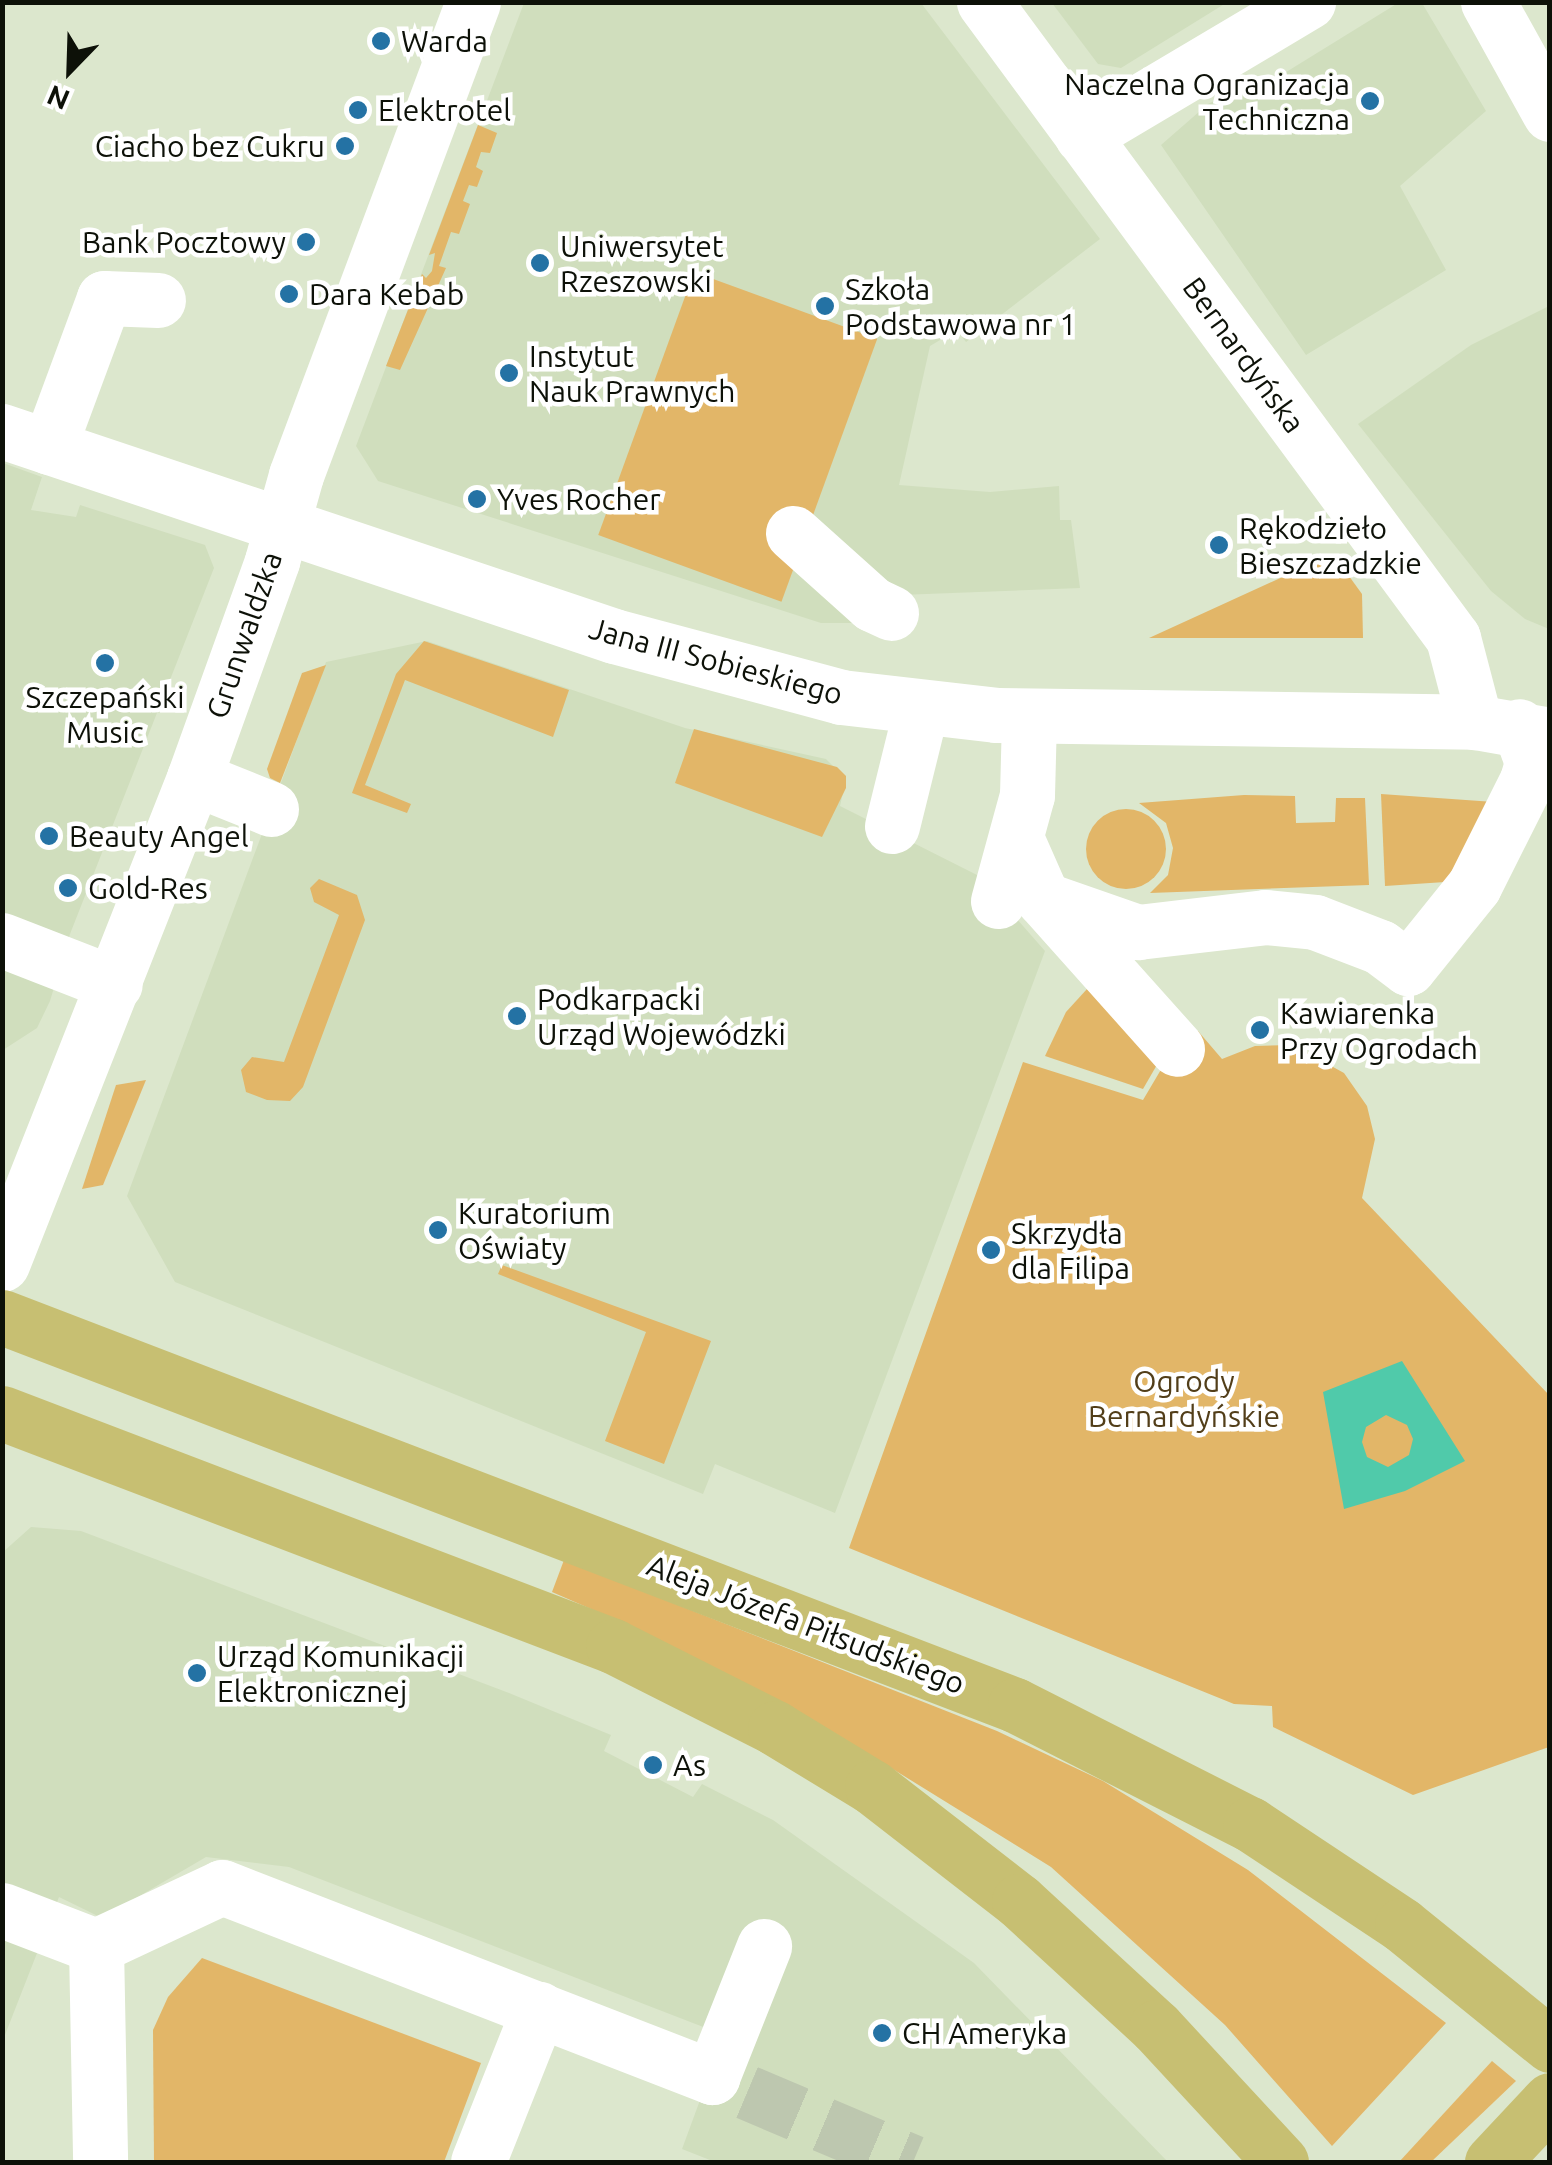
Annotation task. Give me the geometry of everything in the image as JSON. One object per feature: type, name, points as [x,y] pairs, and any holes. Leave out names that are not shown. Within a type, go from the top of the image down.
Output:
[{"type":"main road","name":"Aleja Józefa Piłsudskiego","points":[[2,1317],[1016,1706],[1250,1824],[1402,1925],[1550,2045]]},
{"type":"main road","points":[[2,1413],[613,1646],[775,1728],[872,1787],[1019,1901],[1156,2027],[1281,2162]]},
{"type":"main road","points":[[1492,2162],[1550,2100]]},
{"type":"street","name":"Grunwaldzka","points":[[2,1264],[194,778],[281,525],[473,2]]},
{"type":"street","name":"Bernardyńska","points":[[984,2],[1453,638],[1523,726],[1532,762],[1474,886],[1408,968],[1380,947],[1315,922],[1265,917],[1138,932],[1020,900]]},
{"type":"street","points":[[1082,136],[1308,2]]},
{"type":"street","points":[[1488,2],[1550,114]]},
{"type":"street","points":[[26,439],[104,298],[158,300]]},
{"type":"street","name":"Jana III Sobieskiego","points":[[26,439],[750,677],[921,709],[1029,716],[1523,726]]},
{"type":"street","points":[[793,533],[872,604],[891,612]]},
{"type":"street","points":[[892,826],[921,709]]},
{"type":"street","points":[[1029,716],[1017,840],[1020,900],[1177,1049]]},
{"type":"street","points":[[194,778],[271,808]]},
{"type":"street","points":[[2,940],[115,984]]},
{"type":"street","points":[[2,1910],[96,1946],[222,1887],[729,2084],[764,1946]]},
{"type":"street","points":[[96,1946],[100,2162]]},
{"type":"street","points":[[478,2162],[538,2010]]},
{"type":"shaded area","name":"Szkoła Podstawowa nr 1","points":[[524,3],[921,3],[1100,239],[966,342],[957,330],[930,346],[899,485],[990,492],[1059,486],[1060,520],[1071,520],[1080,588],[874,596],[867,623],[821,623],[378,481],[356,446]]},
{"type":"shaded area","points":[[1052,3],[1226,3],[1121,68],[1098,64]]},
{"type":"shaded area","points":[[1398,3],[1422,3],[1486,111],[1400,186],[1446,270],[1306,355],[1161,145],[1208,104],[1248,84],[1254,92]]},
{"type":"shaded area","points":[[1549,306],[1549,629],[1525,619],[1491,591],[1358,424],[1471,345]]},
{"type":"shaded area","points":[[3,463],[42,477],[31,510],[76,517],[80,505],[205,545],[214,568],[70,934],[50,1001],[37,1028],[3,1050]]},
{"type":"shaded area","points":[[427,641],[685,728],[826,759],[846,779],[840,806],[979,876],[1045,951],[835,1513],[715,1464],[703,1494],[175,1282],[127,1196],[326,662]]},
{"type":"shaded area","points":[[31,1527],[81,1531],[509,1693],[611,1735],[604,1751],[693,1797],[702,1784],[773,1820],[974,1963],[1168,2162],[715,2162],[682,2149],[724,2035],[289,1867],[206,1857],[102,1918],[59,1897],[3,2040],[3,1552]]},
{"type":"green space","points":[[478,125],[497,133],[490,153],[481,152],[476,167],[483,171],[477,187],[469,185],[463,201],[470,204],[459,234],[451,232],[439,266],[446,268],[400,370],[386,366],[422,274],[426,278],[432,271],[435,253],[429,255]]},
{"type":"green space","points":[[694,272],[877,339],[781,602],[598,535]]},
{"type":"green space","points":[[1333,554],[1362,594],[1363,638],[1149,638]]},
{"type":"green space","points":[[424,641],[569,690],[553,737],[405,680],[365,785],[411,804],[407,813],[352,793],[396,674]]},
{"type":"green space","points":[[326,665],[280,783],[270,778],[267,769],[302,673]]},
{"type":"green space","points":[[694,729],[837,767],[846,776],[846,788],[822,837],[675,783]]},
{"type":"green space","points":[[1381,794],[1494,802],[1460,881],[1385,886]]},
{"type":"green space","points":[[1244,795],[1295,796],[1296,823],[1335,822],[1336,798],[1365,798],[1369,885],[1150,893],[1168,875],[1173,848],[1166,823],[1139,803]]},
{"type":"green space","points":[[1126,809],[1141,812],[1154,821],[1163,834],[1163,864],[1154,877],[1141,886],[1126,889],[1111,886],[1098,877],[1089,864],[1086,849],[1089,834],[1098,821],[1111,812]]},
{"type":"green space","points":[[319,879],[357,895],[365,920],[303,1087],[290,1101],[267,1100],[246,1092],[241,1070],[252,1057],[284,1062],[339,915],[314,902],[310,888]]},
{"type":"green space","points":[[1087,989],[1158,1063],[1143,1089],[1045,1056],[1066,1012]]},
{"type":"green space","name":"Ogrody Bernardyńskie","points":[[1198,1031],[1222,1059],[1255,1046],[1293,1045],[1344,1073],[1367,1106],[1375,1139],[1362,1198],[1549,1395],[1549,1747],[1413,1795],[1273,1727],[1272,1706],[1234,1704],[849,1548],[1023,1062],[1143,1100],[1169,1056]]},
{"type":"green space","points":[[146,1080],[103,1185],[82,1189],[116,1085]]},
{"type":"green space","points":[[502,1265],[711,1341],[664,1464],[605,1441],[646,1332],[498,1274]]},
{"type":"green space","points":[[564,1560],[997,1731],[1103,1781],[1248,1870],[1446,2023],[1332,2146],[1225,2025],[1051,1867],[833,1732],[646,1633],[552,1592]]},
{"type":"green space","points":[[202,1958],[481,2063],[444,2162],[154,2162],[153,2030],[168,1997]]},
{"type":"green space","points":[[1492,2061],[1516,2081],[1431,2162],[1399,2162]]},
{"type":"water","points":[[1402,1361],[1465,1461],[1405,1491],[1344,1509],[1323,1392]],"holes":[[[1386,1415],[1407,1425],[1413,1439],[1409,1455],[1388,1467],[1367,1457],[1362,1442],[1366,1427]]]},
{"type":"tunnel","points":[[747,2092],[913,2162]]},
{"type":"place","name":"Warda","points":[[381,41]]},
{"type":"place","name":"Naczelna Ogranizacja Techniczna","points":[[1370,101]]},
{"type":"place","name":"Elektrotel","points":[[358,110]]},
{"type":"place","name":"Ciacho bez Cukru","points":[[345,146]]},
{"type":"place","name":"Bank Pocztowy","points":[[306,242]]},
{"type":"place","name":"Uniwersytet Rzeszowski","points":[[540,263]]},
{"type":"place","name":"Dara Kebab","points":[[289,294]]},
{"type":"place","name":"Szkoła Podstawowa nr 1","points":[[825,306]]},
{"type":"place","name":"Instytut Nauk Prawnych","points":[[509,373]]},
{"type":"place","name":"Yves Rocher","points":[[477,499]]},
{"type":"place","name":"Rękodzieło Bieszczadzkie","points":[[1219,545]]},
{"type":"place","name":"Szczepański Music","points":[[105,663]]},
{"type":"place","name":"Beauty Angel","points":[[49,836]]},
{"type":"place","name":"Gold-Res","points":[[68,888]]},
{"type":"place","name":"Podkarpacki Urząd Wojewódzki","points":[[517,1016]]},
{"type":"place","name":"Kawiarenka Przy Ogrodach","points":[[1260,1030]]},
{"type":"place","name":"Kuratorium Oświaty","points":[[438,1230]]},
{"type":"place","name":"Skrzydła dla Filipa","points":[[991,1250]]},
{"type":"place","name":"Urząd Komunikacji Elektronicznej","points":[[197,1673]]},
{"type":"place","name":"As","points":[[653,1765]]},
{"type":"place","name":"CH Ameryka","points":[[882,2033]]}]
